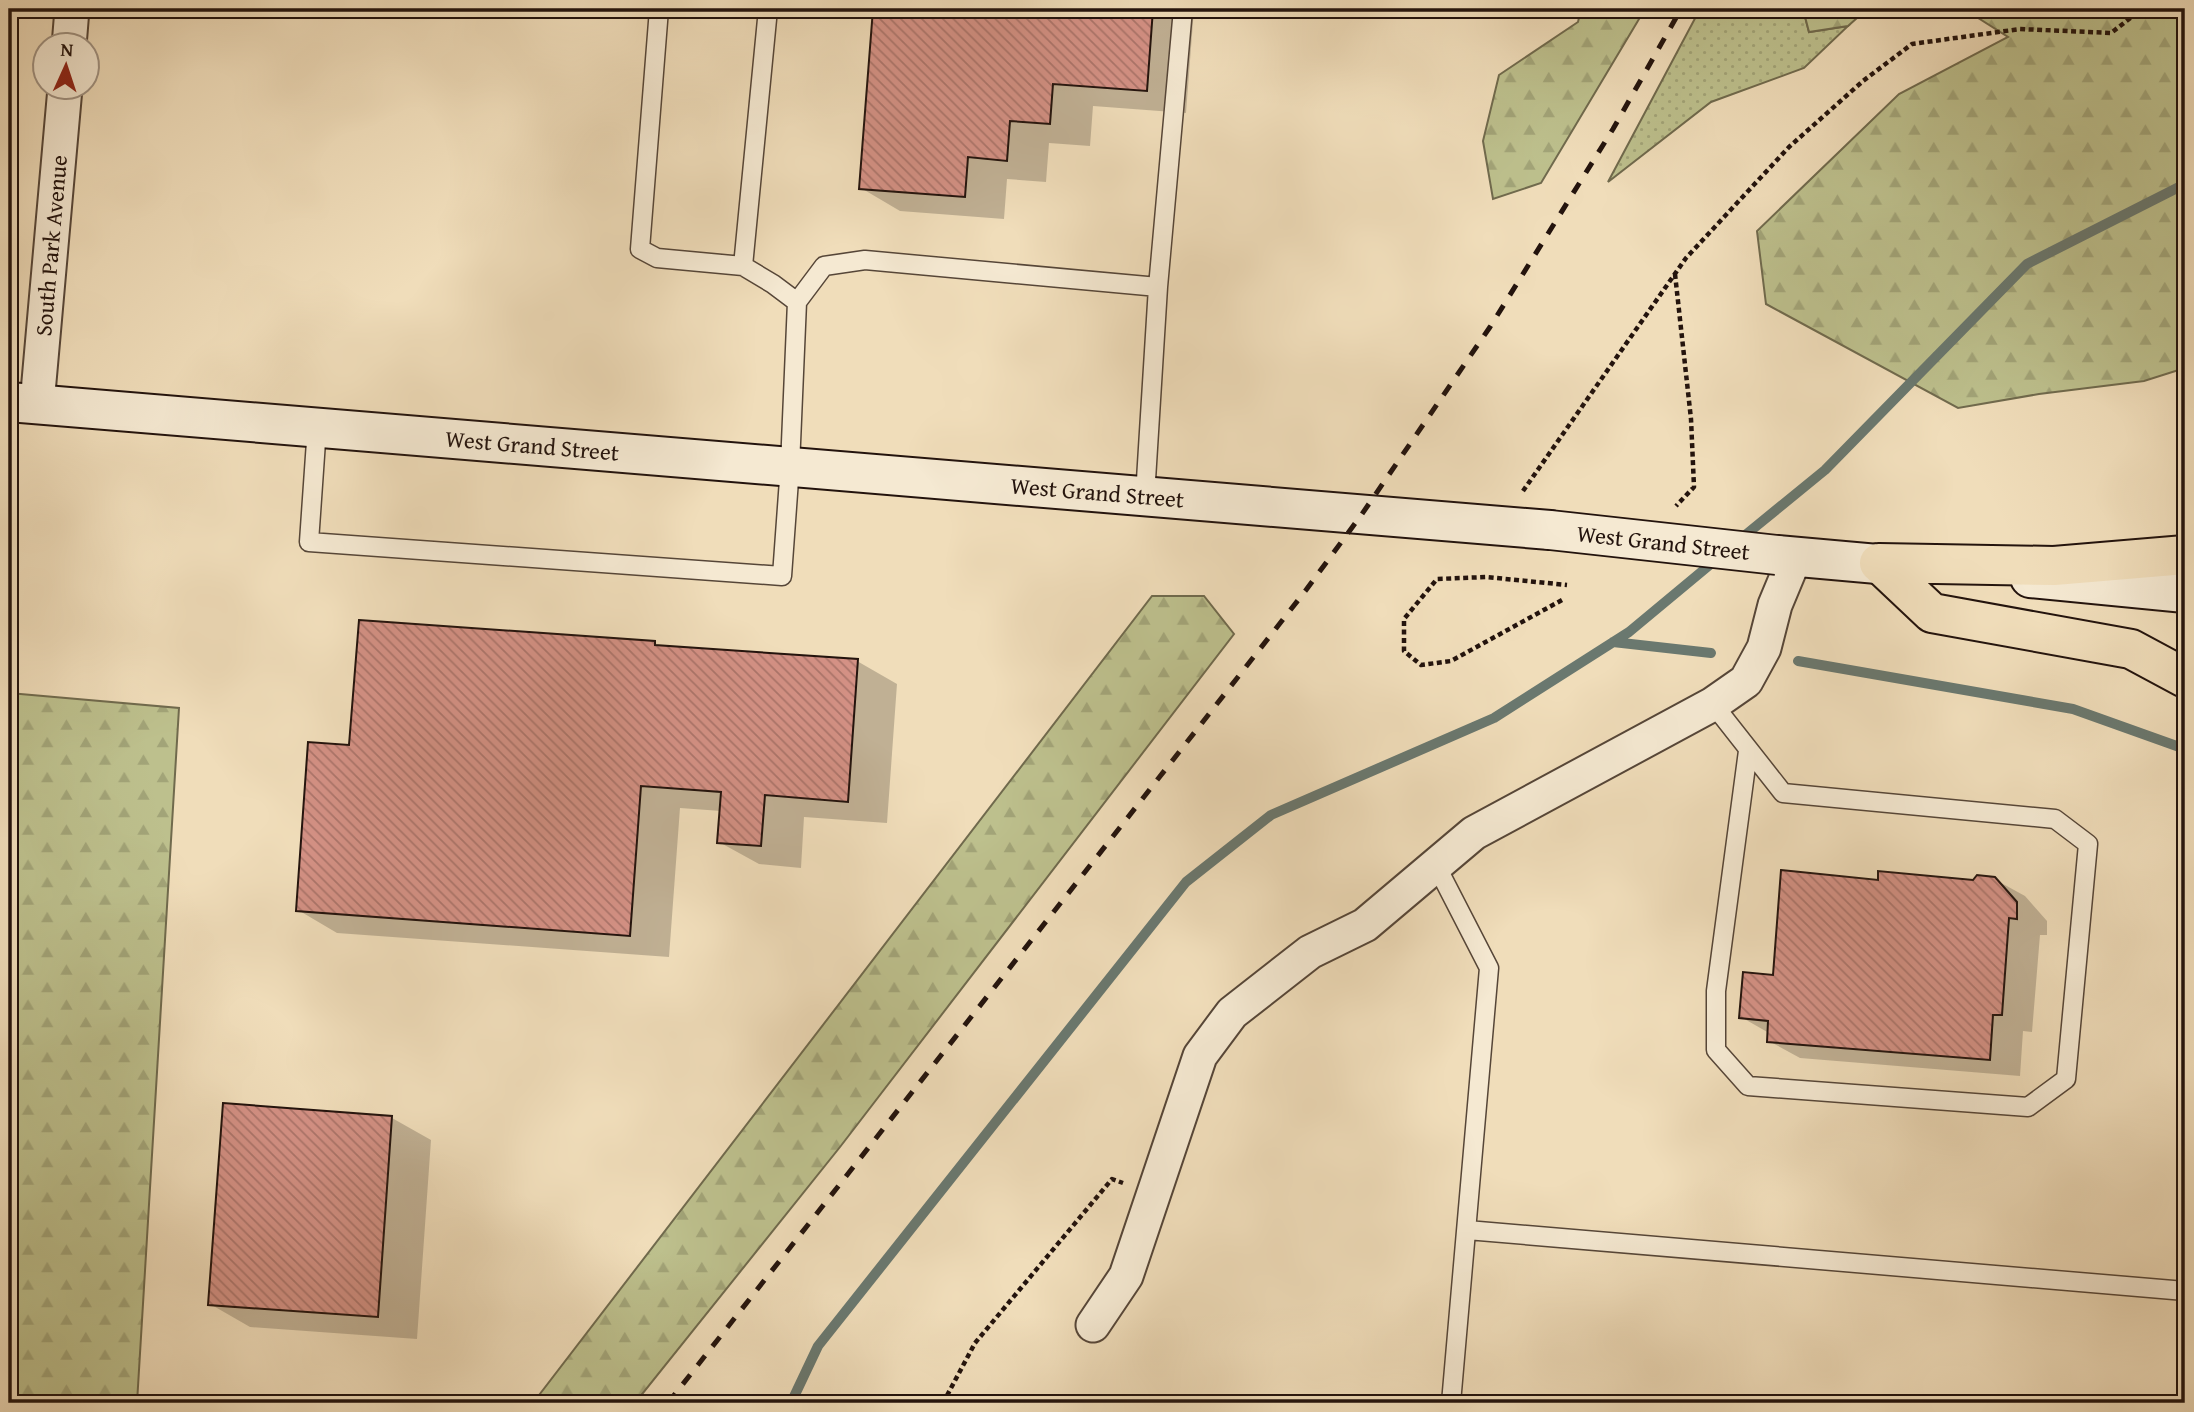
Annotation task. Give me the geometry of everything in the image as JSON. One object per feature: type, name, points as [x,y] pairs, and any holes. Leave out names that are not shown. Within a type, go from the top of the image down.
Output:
[{"type":"main road","name":"West Grand Street","points":[[23,403],[1550,530],[1786,556],[2185,593]]},
{"type":"main road","points":[[1879,564],[2054,566],[2185,555]]},
{"type":"main road","points":[[1879,564],[1932,613],[2131,649],[2185,678]]},
{"type":"street","points":[[70,32],[72,9]]},
{"type":"street","name":"South Park Avenue","points":[[23,403],[63,102]]},
{"type":"street","points":[[1093,1325],[1126,1276],[1200,1056],[1232,1013],[1310,953],[1365,925],[1474,833],[1713,704],[1746,681],[1764,648],[1786,556]]},
{"type":"lane","points":[[659,9],[640,249],[657,258],[743,266],[797,302]]},
{"type":"lane","points":[[743,266],[768,9]]},
{"type":"lane","points":[[1145,496],[1158,287],[1183,9]]},
{"type":"lane","points":[[317,427],[309,542],[782,576],[797,302],[824,266],[865,260],[1158,287]]},
{"type":"lane","points":[[1713,704],[1783,793],[2055,819],[2088,844],[2066,1079],[2028,1107],[1748,1086],[1716,1049],[1716,1003],[1748,751]]},
{"type":"lane","points":[[1436,865],[1489,968],[1451,1403]]},
{"type":"lane","points":[[1467,1230],[2185,1291]]},
{"type":"path","points":[[1522,493],[1686,258],[1788,147],[1863,81],[1912,44],[2020,29],[2111,33],[2142,9]]},
{"type":"path","points":[[1668,514],[1694,487],[1691,419],[1675,273]]},
{"type":"path","points":[[1562,600],[1451,661],[1420,665],[1404,651],[1404,619],[1437,579],[1486,577],[1567,585]]},
{"type":"path","points":[[943,1403],[975,1343],[1112,1179],[1153,1194]]},
{"type":"green space","points":[[1581,9],[1645,9],[1541,183],[1493,199],[1483,141],[1499,75],[1578,22]]},
{"type":"green space","points":[[1700,9],[1803,9],[1809,32],[1848,26],[1804,68],[1711,102],[1608,182]]},
{"type":"green space","points":[[1803,9],[1867,9],[1848,26],[1809,32]]},
{"type":"green space","points":[[1964,9],[2185,9],[2185,368],[2144,381],[2039,394],[1958,408],[1766,304],[1757,231],[1899,94],[2008,37]]},
{"type":"green space","points":[[1152,596],[1204,596],[1234,634],[840,1147],[635,1403],[533,1403]]},
{"type":"green space","points":[[9,693],[179,708],[137,1403],[9,1403]]},
{"type":"building","points":[[873,9],[1153,9],[1147,91],[1053,84],[1050,124],[1010,121],[1007,161],[968,157],[965,197],[859,189]]},
{"type":"building","points":[[359,620],[655,641],[655,645],[858,659],[848,802],[765,795],[761,846],[717,843],[721,792],[641,786],[630,936],[296,911],[308,742],[349,745]]},
{"type":"building","points":[[1781,870],[1878,880],[1878,871],[1973,880],[1977,875],[1995,877],[2017,902],[2017,919],[2009,918],[2002,1015],[1993,1015],[1990,1060],[1767,1042],[1768,1021],[1739,1018],[1743,972],[1773,975]]},
{"type":"building","points":[[223,1103],[392,1116],[378,1317],[208,1305]]},
{"type":"waterway","points":[[1738,541],[1825,470],[2027,264],[2185,184]]},
{"type":"waterway","points":[[791,1403],[818,1346],[1186,882],[1271,815],[1494,718],[1629,632],[1718,558]]},
{"type":"waterway","points":[[1613,642],[1711,653]]},
{"type":"waterway","points":[[1798,661],[2073,709],[2185,749]]},
{"type":"railway","points":[[668,1403],[1306,590],[1362,514],[1490,327],[1613,129],[1681,9]]}]
